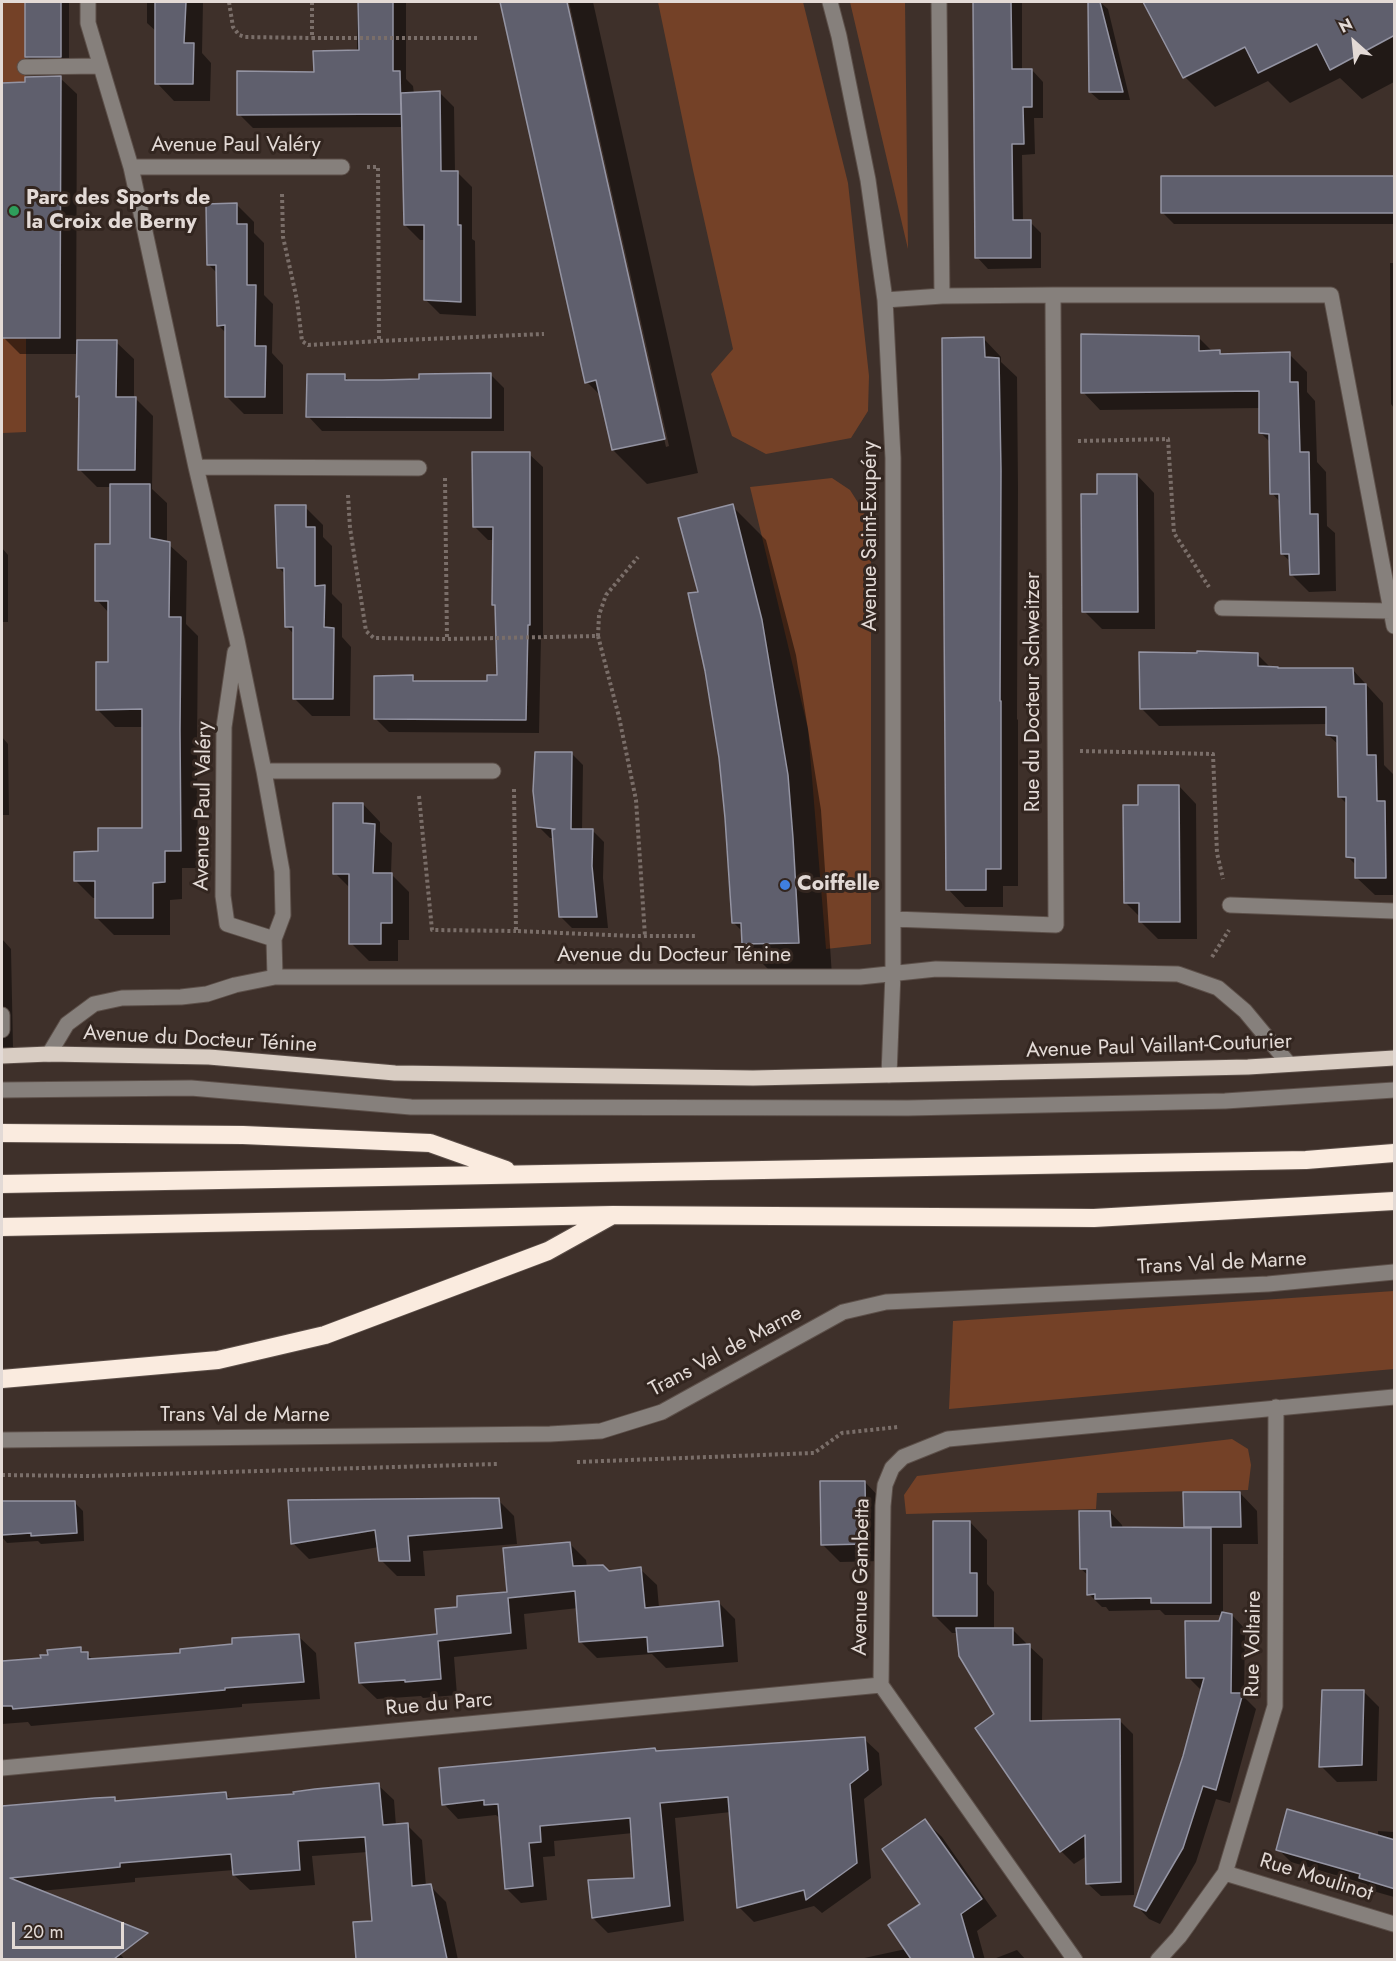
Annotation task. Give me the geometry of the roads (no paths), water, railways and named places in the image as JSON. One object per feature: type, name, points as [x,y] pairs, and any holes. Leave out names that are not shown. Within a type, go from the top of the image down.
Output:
[{"type":"highway","points":[[2,1133],[243,1136],[430,1143],[516,1174]]},
{"type":"highway","points":[[2,1184],[1306,1160],[1395,1153]]},
{"type":"highway","points":[[2,1227],[613,1215],[1094,1218],[1395,1201]]},
{"type":"highway","points":[[2,1379],[218,1360],[325,1335],[548,1251],[613,1215]]},
{"type":"main road","name":"Avenue du Docteur Ténine","points":[[2,1056],[48,1054],[209,1057],[395,1073],[753,1078],[926,1074]]},
{"type":"main road","name":"Avenue Paul Vaillant-Couturier","points":[[926,1074],[1248,1067],[1395,1058]]},
{"type":"street","name":"Avenue Paul Valéry","points":[[88,2],[88,23],[131,167],[196,467],[237,640],[264,771],[282,871],[283,915],[274,939],[275,976]]},
{"type":"street","name":"Avenue Saint-Exupéry","points":[[830,2],[868,180],[885,300],[893,458],[893,973],[889,1075]]},
{"type":"street","points":[[939,2],[942,296]]},
{"type":"street","points":[[25,67],[100,66]]},
{"type":"street","name":"Avenue Paul Valéry","points":[[131,167],[342,168]]},
{"type":"street","name":"Rue du Docteur Schweitzer","points":[[893,919],[1056,925],[1053,295]]},
{"type":"street","points":[[885,300],[942,296],[1331,295],[1393,619],[1222,608]]},
{"type":"street","points":[[196,467],[419,468]]},
{"type":"street","name":"Avenue Paul Valéry","points":[[237,640],[224,727],[223,896],[227,924],[274,939]]},
{"type":"street","points":[[264,771],[493,771]]},
{"type":"street","points":[[1237,906],[1395,911]]},
{"type":"street","name":"Avenue du Docteur Ténine","points":[[48,1054],[67,1024],[94,1004],[122,998],[207,994],[275,976],[860,977],[936,969],[1178,974],[1218,988],[1245,1011],[1289,1064]]},
{"type":"street","points":[[2,1015],[2,1030]]},
{"type":"street","points":[[2,1090],[191,1088],[411,1107],[909,1108],[1225,1101],[1395,1090]]},
{"type":"street","name":"Trans Val de Marne","points":[[2,1440],[550,1434],[601,1431],[662,1412],[843,1312],[886,1302],[1268,1284],[1395,1272]]},
{"type":"street","name":"Avenue Gambetta","points":[[1075,1959],[881,1685],[885,1485],[892,1468],[903,1457],[948,1439],[1395,1396]]},
{"type":"street","name":"Rue Voltaire","points":[[1158,1959],[1179,1937],[1225,1873],[1275,1706],[1276,1407]]},
{"type":"street","name":"Rue du Parc","points":[[2,1768],[881,1685]]},
{"type":"street","name":"Rue Moulinot","points":[[1225,1873],[1395,1924]]},
{"type":"place","name":"Parc des Sports de la Croix de Berny","points":[[14,211]]},
{"type":"place","name":"Coiffelle","points":[[785,885]]}]
